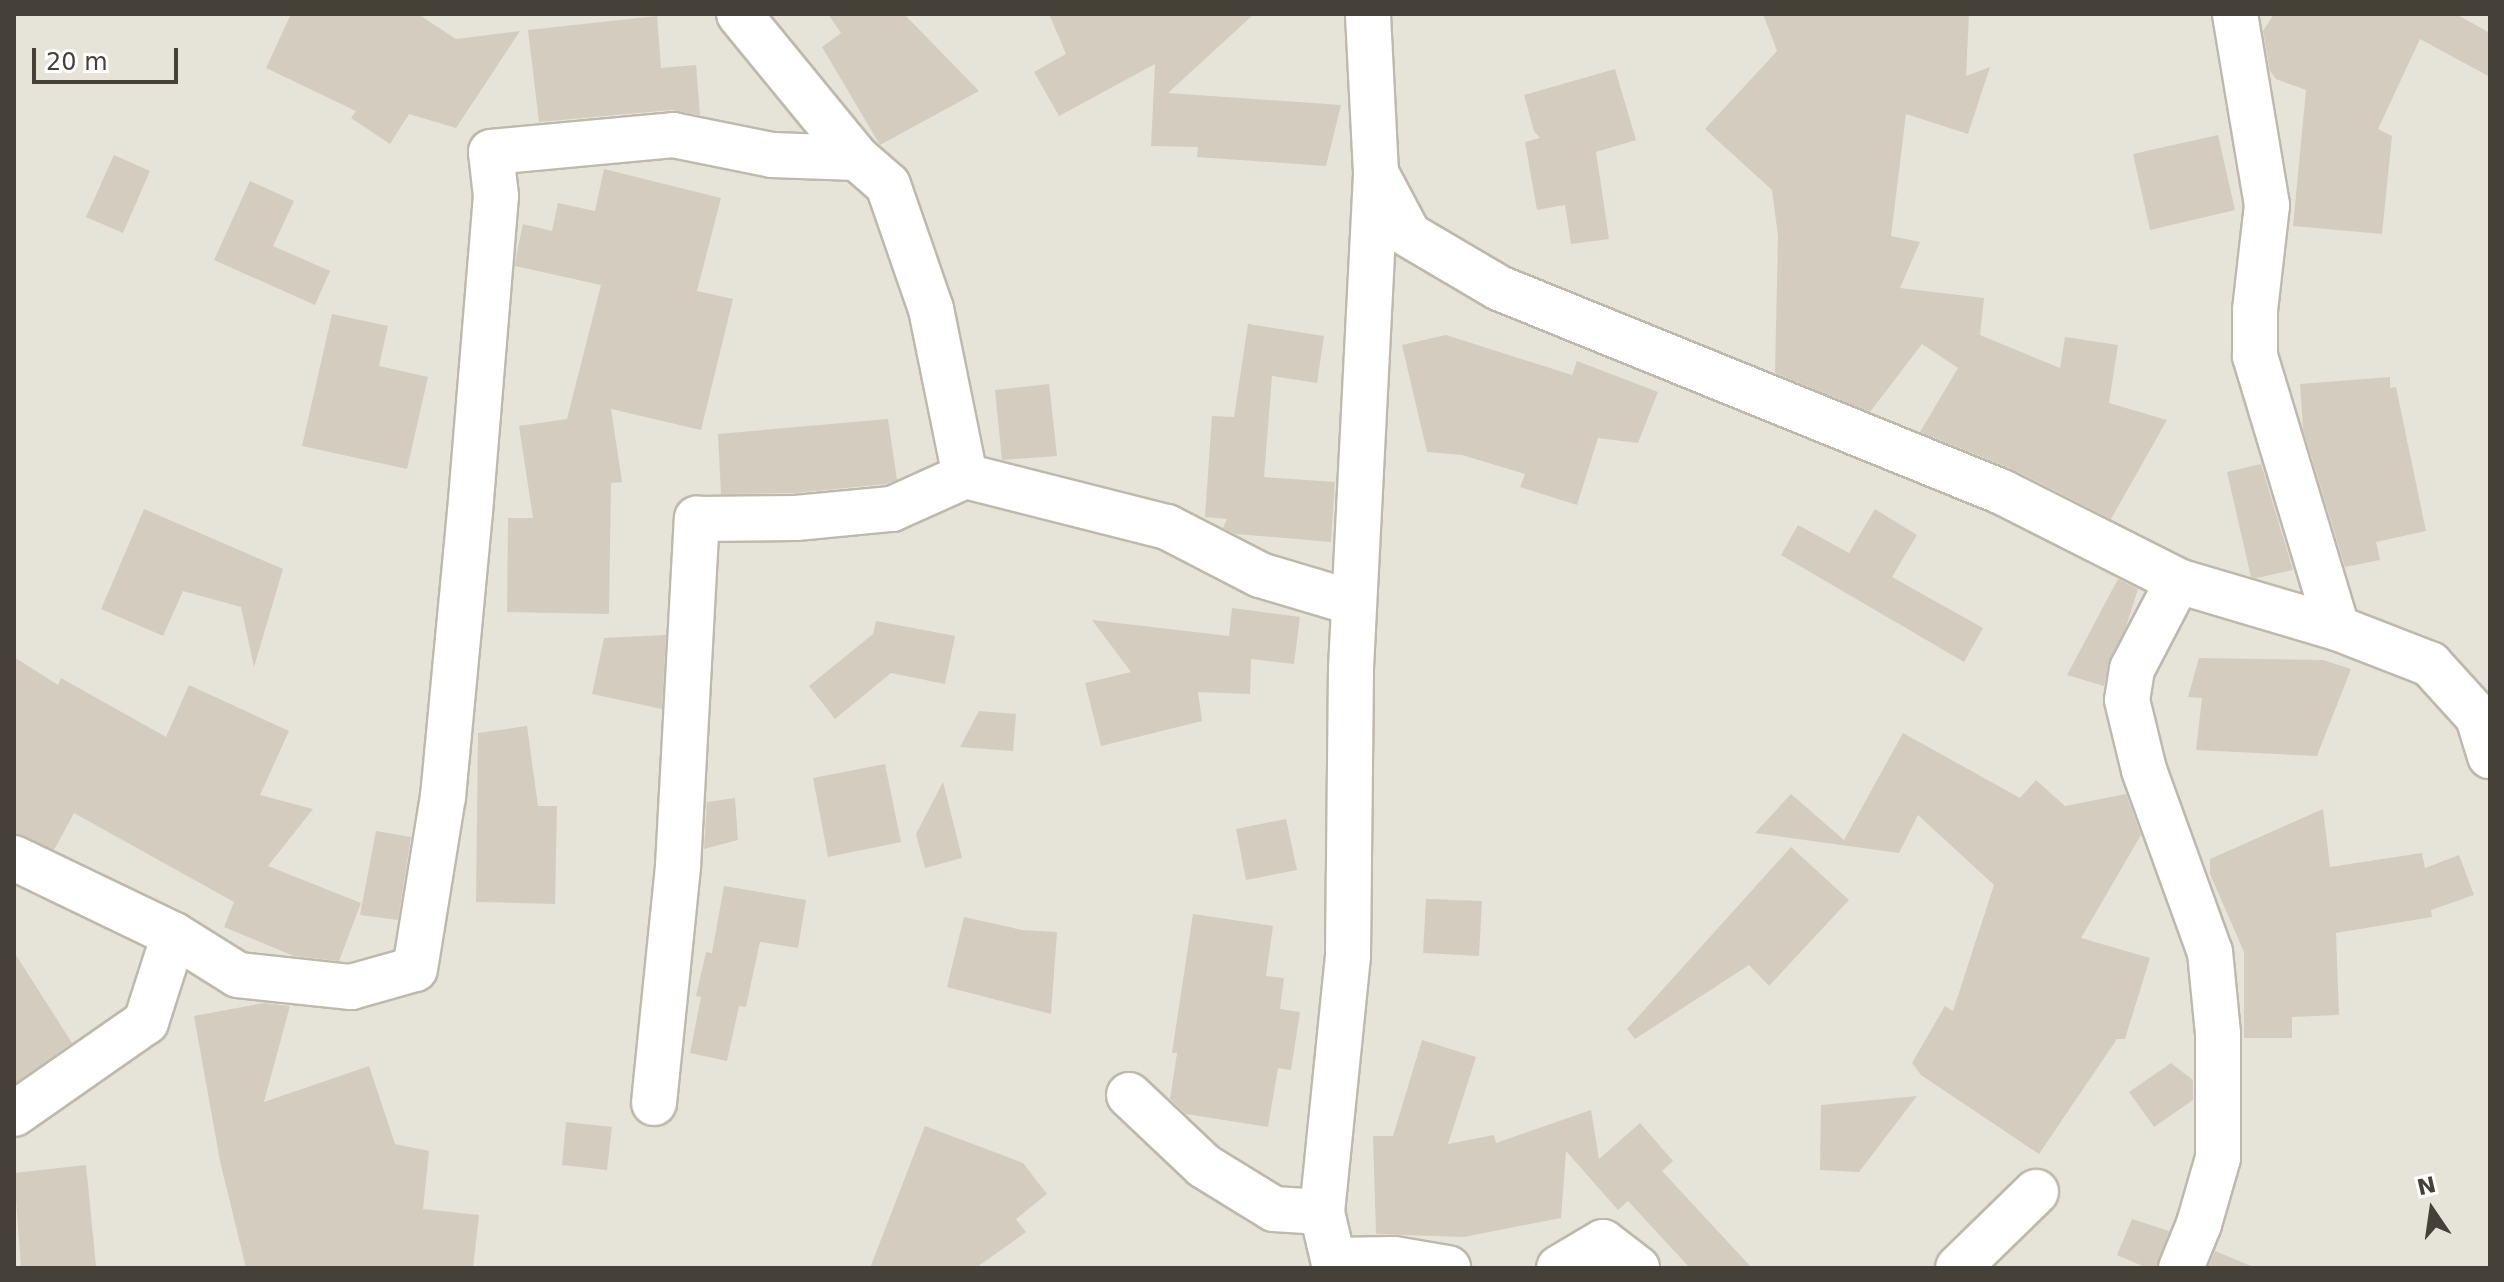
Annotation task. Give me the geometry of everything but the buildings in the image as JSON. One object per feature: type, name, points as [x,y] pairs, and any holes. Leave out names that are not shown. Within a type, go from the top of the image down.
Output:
[{"type":"street","points":[[739,14],[857,158],[888,185],[931,309],[965,476]]},
{"type":"street","points":[[1368,14],[1376,173],[1354,603],[1348,955],[1322,1212],[1335,1264],[1394,1259],[1448,1268]]},
{"type":"street","points":[[2235,14],[2267,205],[2255,310],[2255,356],[2337,628]]},
{"type":"street","points":[[14,858],[174,935],[238,975],[351,987],[415,969],[443,797],[470,512],[496,196],[491,152],[673,135],[772,155],[857,158]]},
{"type":"street","points":[[1376,173],[1409,235],[1499,288],[2002,492],[2178,581],[2337,628],[2430,664],[2486,728]]},
{"type":"street","points":[[654,1103],[678,866],[697,519],[796,518],[892,509],[965,476],[1167,527],[1260,575],[1354,603]]},
{"type":"street","points":[[2178,581],[2132,669],[2127,700],[2144,770],[2210,952],[2217,1021],[2218,1158],[2199,1224],[2181,1268]]},
{"type":"street","points":[[14,1114],[146,1022],[174,935]]},
{"type":"street","points":[[1129,1095],[1204,1166],[1274,1209],[1322,1212]]},
{"type":"street","points":[[1958,1268],[2036,1192]]},
{"type":"street","points":[[1559,1268],[1603,1242],[1637,1268]]},
{"type":"shaded area","points":[[14,14],[2490,14],[2490,1268],[14,1268]]}]
